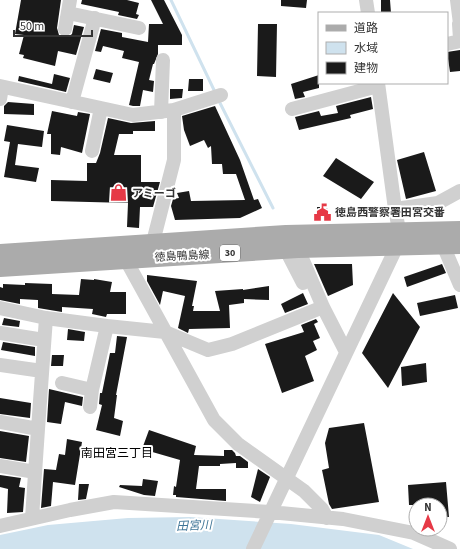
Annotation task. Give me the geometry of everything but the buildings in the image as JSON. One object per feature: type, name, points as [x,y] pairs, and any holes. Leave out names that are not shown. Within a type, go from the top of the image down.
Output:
[{"type":"main road","name":"徳島鴨島線","points":[[0,253],[292,249],[460,230]]},
{"type":"main road","name":"徳島鴨島線","points":[[0,268],[126,260],[153,250],[286,234],[398,238],[452,245]]},
{"type":"street","points":[[366,0],[368,12]]},
{"type":"street","points":[[448,44],[460,40],[457,0]]},
{"type":"street","points":[[64,29],[69,6],[95,18],[139,28]]},
{"type":"street","points":[[72,102],[95,18]]},
{"type":"street","points":[[153,250],[174,160],[167,111],[163,60]]},
{"type":"street","points":[[253,549],[398,238],[396,209],[378,85],[292,109]]},
{"type":"street","points":[[1,91],[72,102],[133,115],[167,111],[221,95]]},
{"type":"street","points":[[92,151],[101,108]]},
{"type":"street","points":[[396,209],[438,203],[460,191]]},
{"type":"street","points":[[452,245],[460,285]]},
{"type":"street","points":[[292,249],[320,308],[346,352]]},
{"type":"street","points":[[126,260],[214,420],[238,444],[304,491],[322,509],[327,518]]},
{"type":"street","points":[[0,308],[46,318],[165,332],[208,350],[232,344],[320,308]]},
{"type":"street","points":[[32,518],[46,318]]},
{"type":"street","points":[[90,407],[92,390],[107,326]]},
{"type":"street","points":[[0,333],[44,340]]},
{"type":"street","points":[[0,365],[42,371]]},
{"type":"street","points":[[62,382],[92,390]]},
{"type":"street","points":[[0,422],[38,429]]},
{"type":"street","points":[[0,466],[35,472]]},
{"type":"street","points":[[0,526],[32,518],[114,502],[268,516],[327,518],[414,532],[450,549]]},
{"type":"water","name":"田宮川","points":[[190,517],[291,524],[379,535],[413,549],[0,549],[0,535],[48,525],[128,518]]},
{"type":"waterway","points":[[171,0],[215,92]]},
{"type":"waterway","points":[[219,101],[273,208]]},
{"type":"place","name":"アミーゴ","points":[[119,193]]},
{"type":"place","name":"徳島西警察署田宮交番","points":[[322,212]]},
{"type":"district","name":"南田宮三丁目","points":[[117,453]]}]
